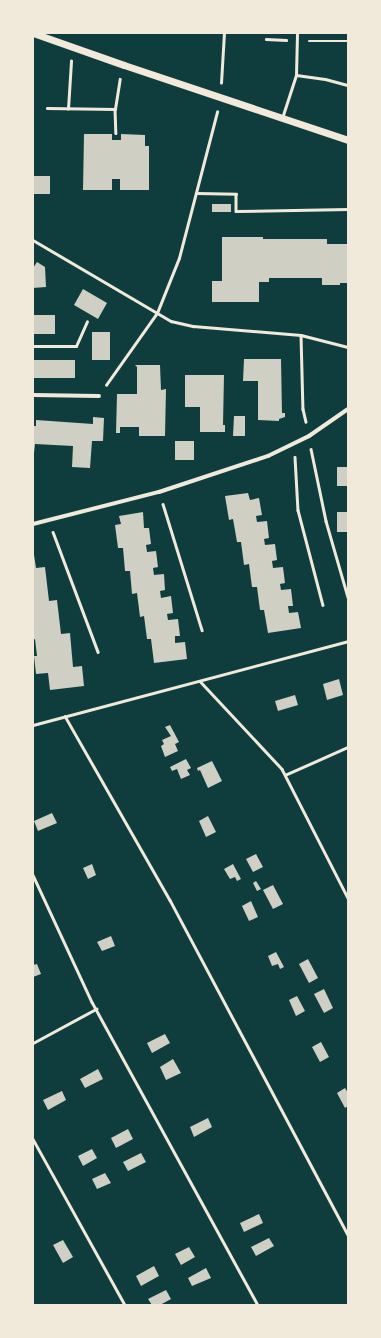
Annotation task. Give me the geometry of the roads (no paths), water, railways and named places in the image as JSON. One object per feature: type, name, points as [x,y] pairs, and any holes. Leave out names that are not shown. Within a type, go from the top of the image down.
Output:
[{"type":"street","points":[[33,33],[348,140]]},
{"type":"street","points":[[33,395],[99,396]]},
{"type":"street","points":[[33,524],[159,492],[268,456],[309,436],[348,410]]},
{"type":"lane","points":[[282,118],[296,75],[297,33]]},
{"type":"lane","points":[[296,75],[348,84]]},
{"type":"lane","points":[[33,346],[76,346],[87,321]]}]
